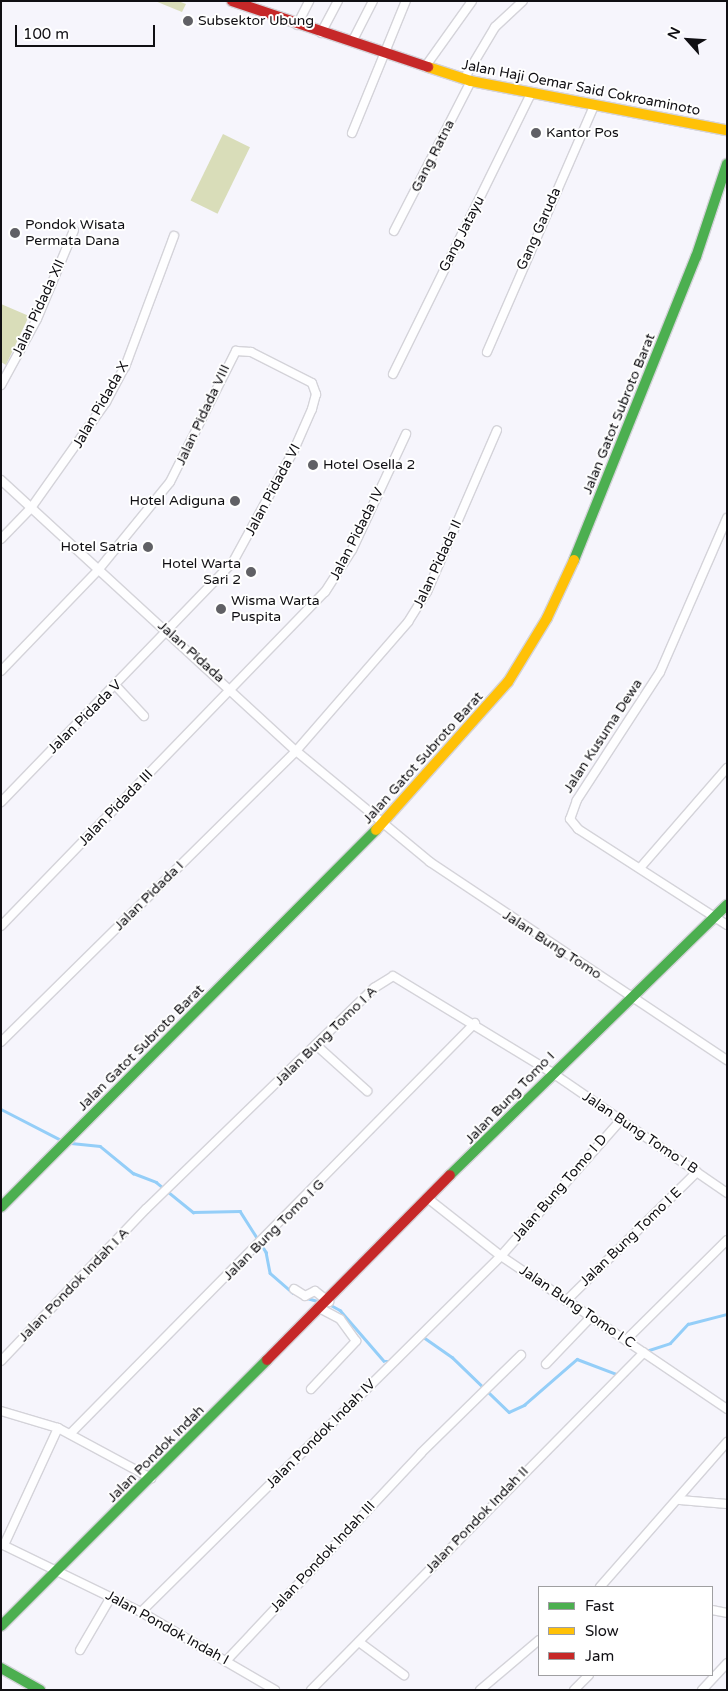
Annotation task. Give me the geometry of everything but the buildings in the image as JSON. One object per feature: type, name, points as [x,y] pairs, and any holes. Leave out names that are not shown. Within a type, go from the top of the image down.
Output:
[{"type":"main road","name":"Jalan Haji Oemar Said Cokroaminoto","points":[[232,1],[424,69],[530,95],[726,131]]},
{"type":"main road","points":[[726,131],[727,124]]},
{"type":"main road","name":"Jalan Gatot Subroto Barat","points":[[1,1208],[383,824],[479,719],[547,618],[610,474],[727,164]]},
{"type":"main road","points":[[716,918],[727,905]]},
{"type":"main road","name":"Jalan Bung Tomo I","points":[[329,1302],[630,995],[716,918]]},
{"type":"main road","name":"Jalan Pondok Indah","points":[[1,1626],[329,1302]]},
{"type":"main road","points":[[1,1668],[40,1690]]},
{"type":"street","points":[[297,25],[309,1]]},
{"type":"street","points":[[321,33],[338,1]]},
{"type":"street","points":[[351,44],[373,1]]},
{"type":"street","points":[[352,133],[406,1]]},
{"type":"street","points":[[424,69],[472,1]]},
{"type":"street","name":"Gang Ratna","points":[[394,231],[467,80],[495,27],[523,1]]},
{"type":"street","name":"Gang Jatayu","points":[[393,374],[530,95]]},
{"type":"street","name":"Gang Garuda","points":[[487,352],[594,106]]},
{"type":"street","name":"Jalan Pidada XII","points":[[1,385],[37,319],[74,230]]},
{"type":"street","name":"Jalan Pidada X","points":[[1,539],[31,508],[82,441],[125,367],[174,236]]},
{"type":"street","name":"Jalan Pidada VIII","points":[[1,671],[99,569],[184,459],[232,355],[242,350],[260,357]]},
{"type":"street","name":"Jalan Pidada VI","points":[[168,631],[238,554],[258,523],[312,409],[316,394],[312,383],[260,357]]},
{"type":"street","name":"Jalan Pidada II","points":[[296,751],[419,607],[497,430]]},
{"type":"street","name":"Jalan Pidada IV","points":[[232,689],[278,645],[339,573],[406,434]]},
{"type":"street","name":"Jalan Pidada","points":[[1,480],[232,689],[296,751],[383,824]]},
{"type":"street","name":"Jalan Kusuma Dewa","points":[[727,518],[660,672],[571,812],[573,825],[727,926]]},
{"type":"street","name":"Jalan Pidada V","points":[[1,802],[168,631]]},
{"type":"street","points":[[116,686],[144,716]]},
{"type":"street","name":"Jalan Pidada III","points":[[1,926],[232,689]]},
{"type":"street","name":"Jalan Pidada I","points":[[1,1042],[296,751]]},
{"type":"street","points":[[640,868],[727,768]]},
{"type":"street","name":"Jalan Bung Tomo","points":[[383,824],[504,914],[727,1060]]},
{"type":"street","name":"Jalan Bung Tomo I A","points":[[146,1209],[316,1045],[393,976],[475,1023],[554,1074]]},
{"type":"street","name":"Jalan Bung Tomo I G","points":[[70,1434],[475,1023]]},
{"type":"street","points":[[316,1045],[368,1091]]},
{"type":"street","name":"Jalan Bung Tomo I B","points":[[554,1074],[727,1193]]},
{"type":"street","name":"Jalan Bung Tomo I D","points":[[501,1256],[620,1121]]},
{"type":"street","name":"Jalan Bung Tomo I E","points":[[566,1301],[697,1172]]},
{"type":"street","name":"Jalan Bung Tomo I C","points":[[430,1200],[501,1256],[727,1409]]},
{"type":"street","name":"Jalan Pondok Indah I A","points":[[1,1361],[146,1209]]},
{"type":"street","points":[[626,1340],[725,1245]]},
{"type":"street","name":"Jalan Pondok Indah IV","points":[[141,1612],[501,1256]]},
{"type":"street","points":[[294,1288],[305,1296],[315,1290],[329,1302]]},
{"type":"street","points":[[311,1389],[356,1341],[340,1319],[321,1309]]},
{"type":"street","points":[[546,1364],[591,1317]]},
{"type":"street","name":"Jalan Pondok Indah II","points":[[311,1690],[644,1352]]},
{"type":"street","name":"Jalan Pondok Indah III","points":[[226,1660],[421,1453],[521,1355]]},
{"type":"street","points":[[1,1411],[58,1428],[151,1478]]},
{"type":"street","points":[[57,1570],[3,1544],[58,1428]]},
{"type":"street","points":[[601,1586],[680,1500],[727,1442]]},
{"type":"street","points":[[680,1500],[727,1504]]},
{"type":"street","name":"Jalan Pondok Indah I","points":[[57,1570],[141,1612],[275,1690]]},
{"type":"street","points":[[80,1650],[111,1597]]},
{"type":"street","points":[[713,1610],[727,1613]]},
{"type":"street","points":[[480,1690],[538,1641]]},
{"type":"street","points":[[359,1642],[404,1675]]},
{"type":"street","points":[[702,1690],[727,1663]]},
{"type":"street","points":[[574,1690],[588,1676]]},
{"type":"green space","points":[[155,1],[178,1],[186,4],[182,12]]},
{"type":"green space","points":[[223,134],[250,147],[218,214],[191,201]]},
{"type":"green space","points":[[1,304],[29,316],[6,365],[1,362]]},
{"type":"waterway","points":[[1,1109],[61,1140]]},
{"type":"waterway","points":[[71,1143],[100,1146],[133,1173],[156,1182],[193,1212],[240,1211],[266,1252],[270,1273],[293,1293]]},
{"type":"waterway","points":[[307,1298],[321,1302]]},
{"type":"waterway","points":[[329,1304],[340,1310],[384,1361],[391,1361]]},
{"type":"waterway","points":[[646,1351],[670,1343],[688,1324],[727,1314]]},
{"type":"waterway","points":[[422,1336],[452,1357],[509,1412],[524,1405],[577,1359],[619,1375]]},
{"type":"traffic: fast","points":[[574,560],[696,257],[727,164]]},
{"type":"traffic: fast","points":[[1,1207],[376,830]]},
{"type":"traffic: fast","points":[[450,1175],[727,905]]},
{"type":"traffic: fast","points":[[1,1626],[267,1360]]},
{"type":"traffic: fast","points":[[1,1668],[40,1690]]},
{"type":"traffic: slow","points":[[428,67],[471,81],[726,130]]},
{"type":"traffic: slow","points":[[376,830],[508,682],[547,618],[574,560]]},
{"type":"traffic: jam","points":[[232,1],[428,67]]},
{"type":"traffic: jam","points":[[267,1360],[450,1175]]},
{"type":"place","name":"Subsektor Ubung","points":[[188,21]]},
{"type":"place","name":"Kantor Pos","points":[[536,133]]},
{"type":"place","name":"Pondok Wisata Permata Dana","points":[[15,233]]},
{"type":"place","name":"Hotel Osella 2","points":[[313,465]]},
{"type":"place","name":"Hotel Adiguna","points":[[235,501]]},
{"type":"place","name":"Hotel Satria","points":[[148,547]]},
{"type":"place","name":"Hotel Warta Sari 2","points":[[251,572]]},
{"type":"place","name":"Wisma Warta Puspita","points":[[221,609]]}]
